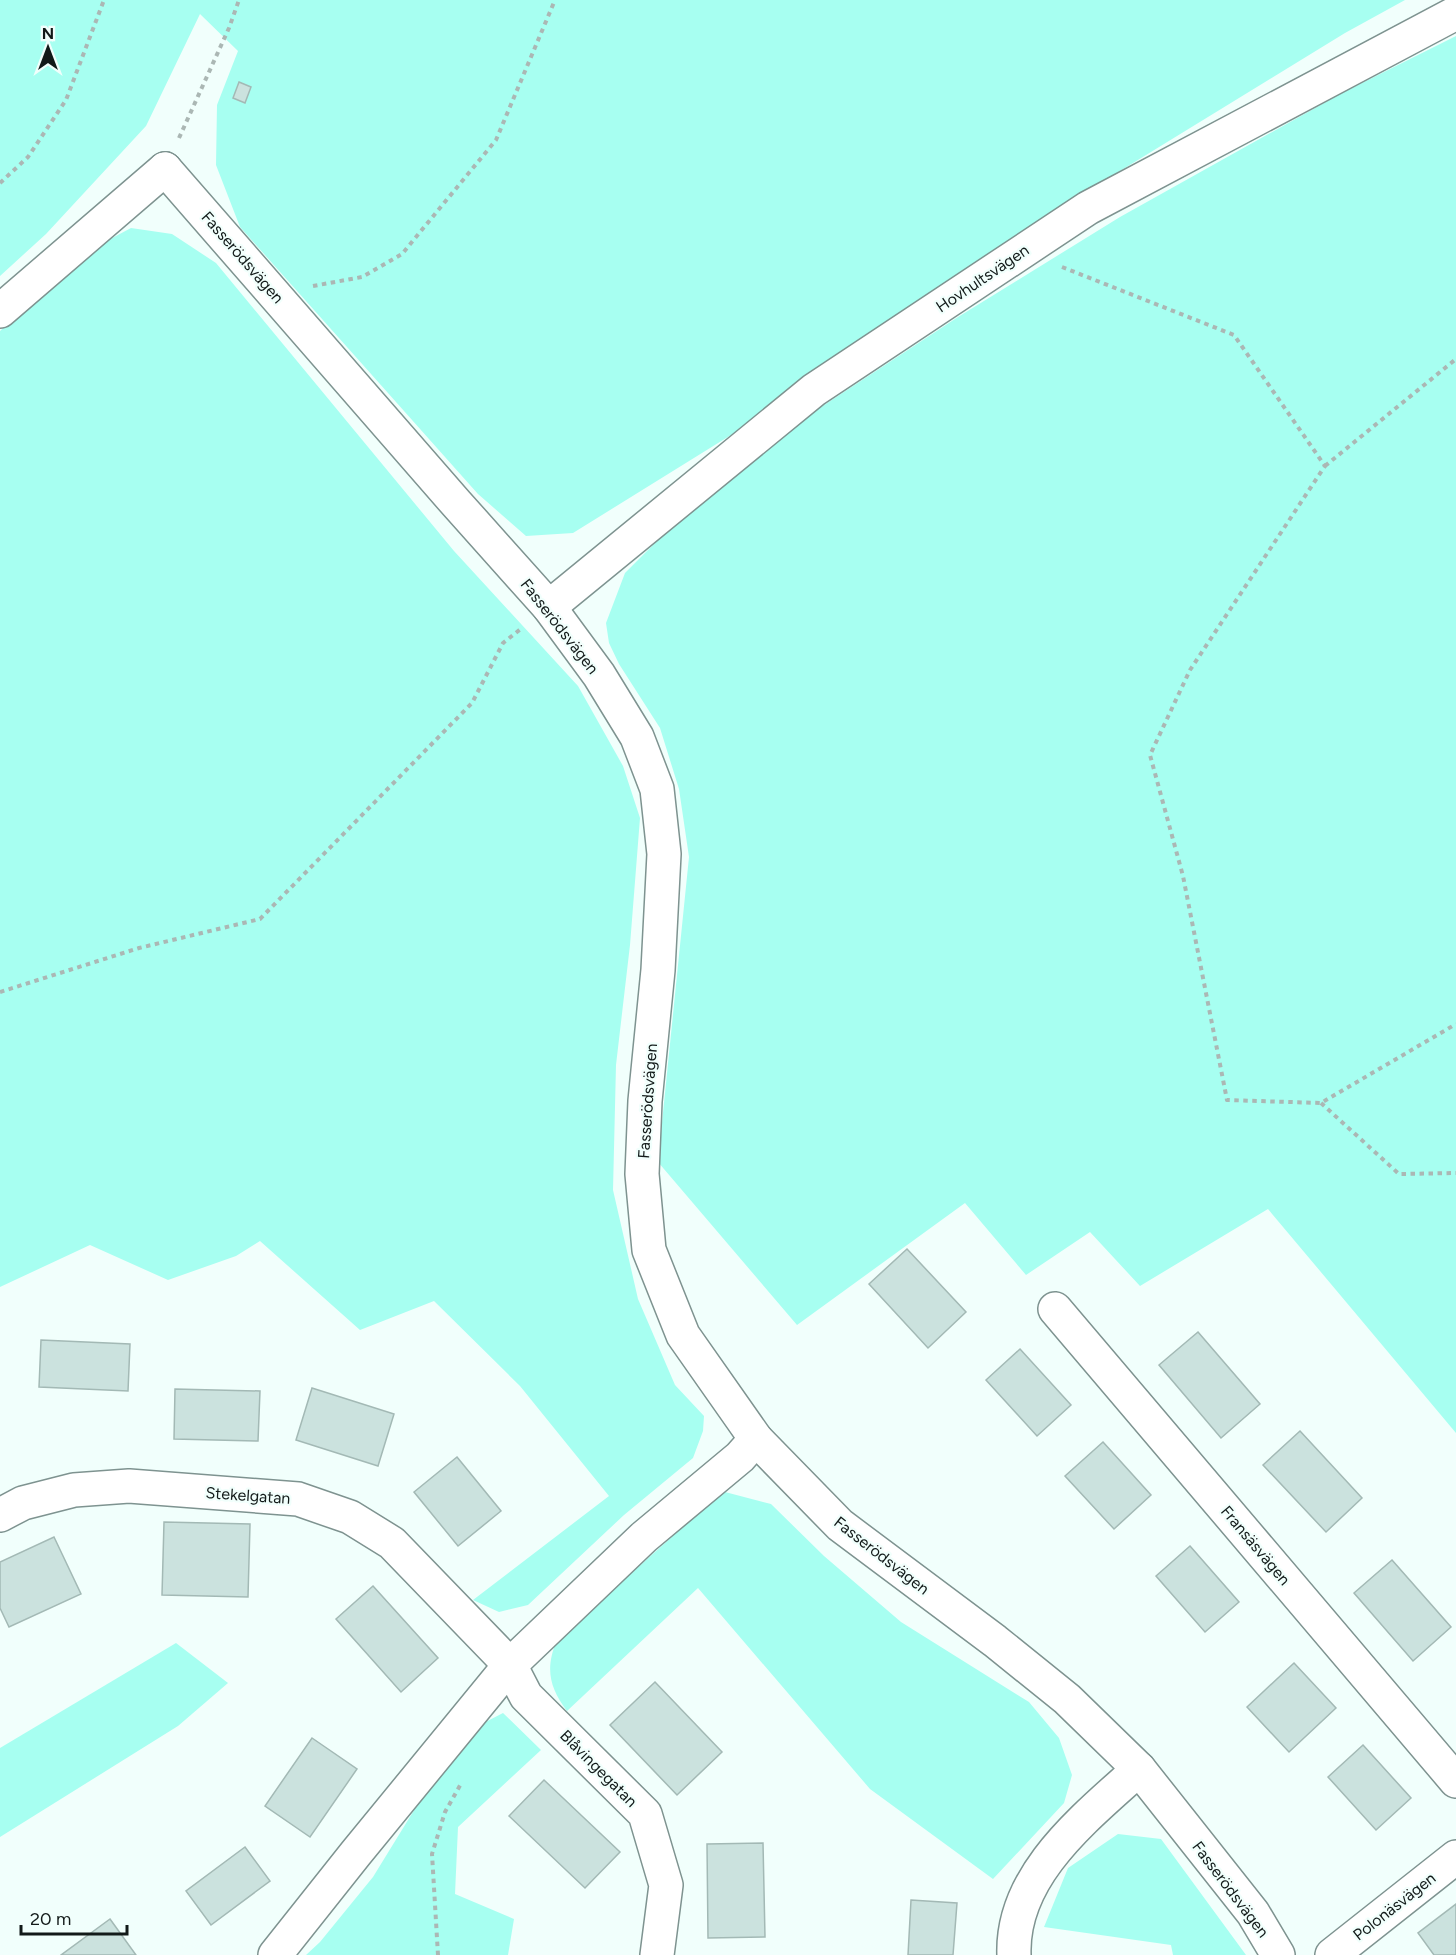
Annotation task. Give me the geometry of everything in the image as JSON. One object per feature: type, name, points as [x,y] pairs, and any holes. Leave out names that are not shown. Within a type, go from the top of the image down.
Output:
[{"type":"street","name":"Hovhultsvägen","points":[[549,607],[814,390],[1088,208],[1456,13]]},
{"type":"street","name":"Fasserödsvägen","points":[[165,169],[549,607],[599,675],[637,737],[657,789],[664,854],[658,970],[645,1101],[642,1174],[649,1250],[683,1335],[756,1439],[840,1525],[995,1641],[1067,1699],[1139,1769],[1253,1914],[1278,1955]]},
{"type":"street","points":[[0,311],[165,169]]},
{"type":"street","name":"Fransäsvägen","points":[[1055,1309],[1456,1781]]},
{"type":"street","points":[[275,1955],[510,1665],[644,1536],[740,1457],[756,1439]]},
{"type":"street","name":"Stekelgatan","points":[[0,1515],[23,1503],[74,1490],[129,1486],[298,1499],[350,1517],[392,1543],[510,1665]]},
{"type":"street","name":"Blåvingegatan","points":[[510,1665],[526,1696],[645,1814],[666,1885],[657,1955]]},
{"type":"street","points":[[1014,1955],[1019,1913],[1042,1866],[1093,1810],[1139,1769]]},
{"type":"street","name":"Polonäsvägen","points":[[1332,1955],[1456,1857]]},
{"type":"path","points":[[0,183],[28,157],[66,100],[104,0]]},
{"type":"path","points":[[165,169],[229,28],[239,0]]},
{"type":"path","points":[[275,293],[362,277],[402,254],[496,140],[555,0]]},
{"type":"path","points":[[1022,252],[1234,335],[1325,466]]},
{"type":"path","points":[[1456,359],[1325,466],[1190,670],[1150,754],[1184,876],[1227,1100],[1321,1104],[1456,1024]]},
{"type":"path","points":[[0,992],[139,948],[260,919],[472,703],[502,643],[549,607]]},
{"type":"path","points":[[1321,1104],[1399,1174],[1456,1173]]},
{"type":"path","points":[[438,1955],[432,1854],[445,1812],[466,1775]]},
{"type":"green space","points":[[0,0],[1405,0],[1345,33],[1027,228],[731,435],[573,533],[526,536],[478,494],[240,227],[216,165],[217,105],[238,51],[200,14],[146,126],[46,234],[0,276]]},
{"type":"green space","points":[[1456,36],[1456,1433],[1268,1209],[1140,1286],[1090,1232],[1026,1275],[965,1203],[797,1325],[658,1162],[689,857],[679,789],[660,728],[619,664],[609,643],[606,623],[625,573],[695,503],[780,434],[958,317],[1120,217],[1342,93]]},
{"type":"green space","points":[[131,228],[172,234],[216,263],[454,551],[578,686],[623,766],[640,818],[630,945],[616,1065],[613,1190],[638,1299],[675,1385],[704,1416],[703,1431],[693,1458],[624,1515],[528,1605],[499,1612],[473,1600],[609,1496],[520,1386],[434,1301],[360,1330],[260,1241],[236,1256],[168,1280],[90,1245],[0,1287],[0,331],[84,253]]},
{"type":"green space","points":[[725,1492],[771,1504],[824,1556],[901,1622],[1029,1702],[1059,1738],[1072,1775],[1064,1803],[993,1879],[870,1789],[698,1588],[567,1711],[556,1694],[551,1677],[551,1660],[557,1640],[704,1508]]},
{"type":"green space","points":[[176,1643],[228,1683],[178,1726],[0,1837],[0,1748]]},
{"type":"green space","points":[[503,1713],[541,1750],[458,1827],[455,1894],[514,1919],[508,1955],[306,1955],[320,1942],[373,1877],[416,1807],[470,1730]]},
{"type":"green space","points":[[1118,1834],[1161,1839],[1246,1955],[1173,1955],[1171,1945],[1044,1927],[1068,1868]]},
{"type":"building","points":[[239,82],[251,87],[245,103],[233,98]]},
{"type":"building","points":[[907,1249],[966,1312],[928,1348],[869,1284]]},
{"type":"building","points":[[1198,1332],[1260,1404],[1221,1438],[1159,1365]]},
{"type":"building","points":[[41,1340],[130,1344],[128,1391],[39,1387]]},
{"type":"building","points":[[1020,1349],[1071,1405],[1037,1436],[986,1380]]},
{"type":"building","points":[[312,1388],[394,1414],[378,1466],[296,1440]]},
{"type":"building","points":[[175,1389],[260,1391],[258,1441],[174,1439]]},
{"type":"building","points":[[1300,1431],[1362,1498],[1326,1532],[1263,1465]]},
{"type":"building","points":[[1103,1442],[1151,1495],[1114,1529],[1065,1476]]},
{"type":"building","points":[[457,1457],[501,1511],[458,1546],[414,1492]]},
{"type":"building","points":[[164,1522],[250,1524],[248,1597],[162,1595]]},
{"type":"building","points":[[54,1537],[81,1594],[9,1627],[0,1608],[0,1562]]},
{"type":"building","points":[[1190,1546],[1239,1602],[1205,1632],[1156,1576]]},
{"type":"building","points":[[1392,1560],[1451,1627],[1413,1661],[1354,1593]]},
{"type":"building","points":[[373,1586],[438,1658],[401,1692],[336,1619]]},
{"type":"building","points":[[1294,1663],[1336,1708],[1289,1752],[1247,1707]]},
{"type":"building","points":[[655,1682],[722,1752],[677,1795],[610,1725]]},
{"type":"building","points":[[312,1738],[357,1769],[310,1837],[265,1806]]},
{"type":"building","points":[[1363,1745],[1411,1798],[1376,1830],[1328,1777]]},
{"type":"building","points":[[544,1780],[620,1852],[585,1888],[509,1816]]},
{"type":"building","points":[[763,1843],[765,1937],[708,1938],[707,1844]]},
{"type":"building","points":[[245,1847],[270,1881],[211,1925],[186,1891]]},
{"type":"building","points":[[911,1900],[957,1903],[953,1955],[908,1955]]},
{"type":"building","points":[[1456,1904],[1456,1955],[1434,1955],[1418,1933]]},
{"type":"building","points":[[110,1919],[136,1955],[61,1955]]}]
